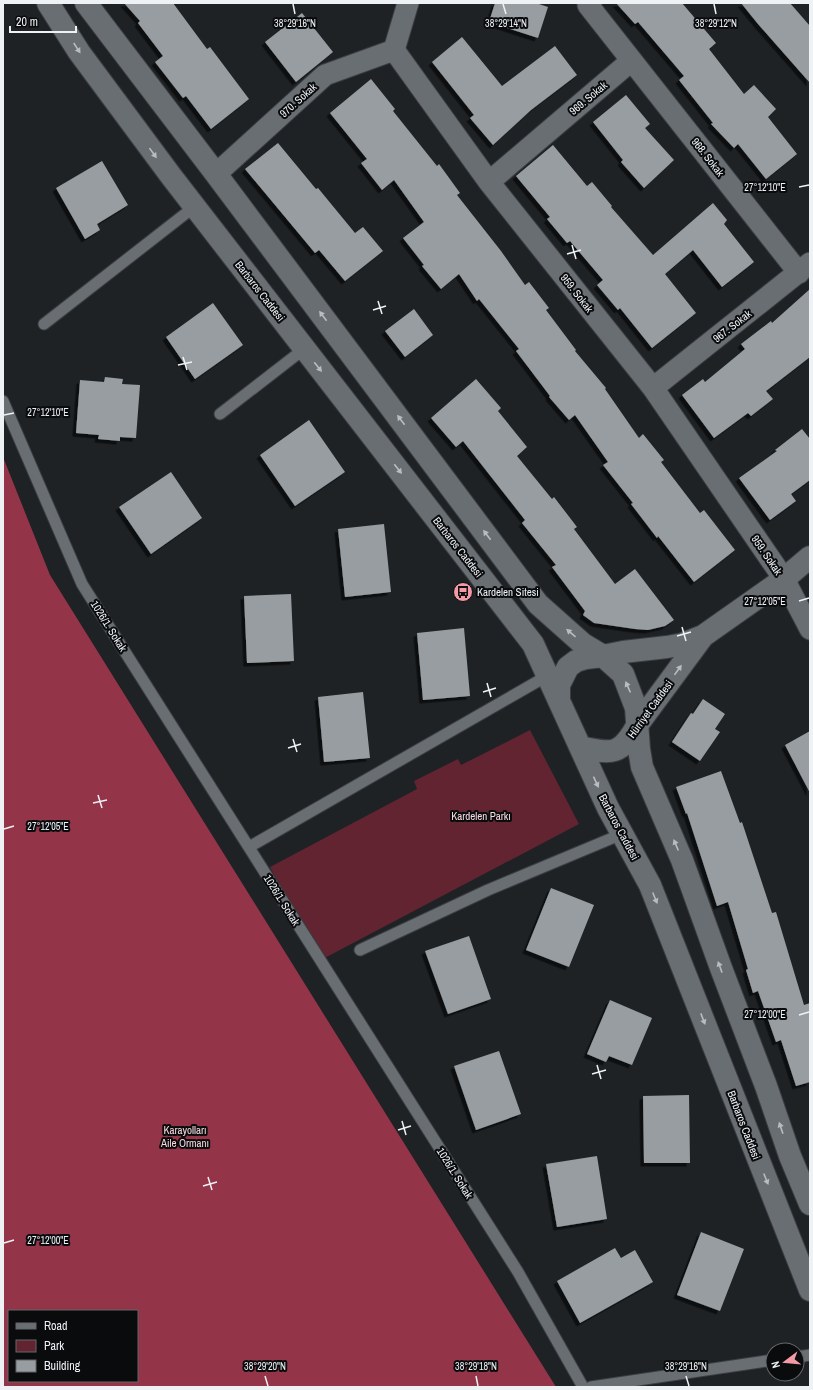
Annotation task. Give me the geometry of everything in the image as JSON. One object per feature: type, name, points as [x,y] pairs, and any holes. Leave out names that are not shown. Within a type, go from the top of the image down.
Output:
[{"type":"main road","name":"Barbaros Caddesi","points":[[48,3],[79,52],[194,207],[532,644],[608,808],[650,885],[810,1290]]},
{"type":"main road","points":[[86,3],[538,604],[584,644],[603,656],[623,674],[636,708],[642,767],[682,860],[720,968],[766,1086],[790,1156],[810,1204]]},
{"type":"main road","name":"Hürriyet Caddesi","points":[[559,701],[558,685],[568,667],[576,661],[623,652],[683,644],[703,636],[784,579],[810,557]]},
{"type":"main road","name":"Hürriyet Caddesi","points":[[580,746],[606,752],[618,750],[632,735],[638,724],[703,636]]},
{"type":"street","points":[[394,50],[408,3]]},
{"type":"street","points":[[591,3],[588,5],[631,61]]},
{"type":"street","name":"970. Sokak","points":[[216,174],[325,75],[394,50]]},
{"type":"street","name":"959. Sokak","points":[[394,50],[489,182],[653,388],[784,579],[810,629]]},
{"type":"street","name":"969. Sokak","points":[[489,182],[631,61]]},
{"type":"street","name":"968. Sokak","points":[[631,61],[805,268]]},
{"type":"street","name":"967. Sokak","points":[[653,388],[805,268]]},
{"type":"lane","points":[[44,324],[194,207]]},
{"type":"lane","points":[[220,414],[304,349]]},
{"type":"lane","name":"1026/1. Sokak","points":[[3,401],[82,584],[518,1272],[583,1387]]},
{"type":"lane","points":[[249,847],[547,676]]},
{"type":"lane","points":[[360,950],[488,890],[622,834]]},
{"type":"lane","points":[[591,1387],[765,1361]]},
{"type":"green space","name":"Karayolları Aile Ormanı","points":[[3,457],[50,575],[556,1387],[3,1387]]},
{"type":"green space","name":"Kardelen Parkı","points":[[530,730],[579,824],[319,961],[270,867],[417,789],[414,781],[458,759],[461,765]]},
{"type":"building","points":[[124,3],[173,3],[207,49],[210,47],[249,99],[211,129],[186,96],[183,98],[155,62],[163,56],[138,23],[140,21]]},
{"type":"building","points":[[495,3],[536,3],[548,7],[538,38],[489,22]]},
{"type":"building","points":[[616,3],[682,3],[716,43],[709,49],[744,94],[754,85],[776,109],[768,117],[797,154],[766,179],[738,144],[734,148],[711,124],[713,123],[679,80],[684,76],[638,22],[635,24]]},
{"type":"building","points":[[741,3],[790,3],[810,26],[810,83],[758,24]]},
{"type":"building","points":[[302,13],[333,52],[296,82],[265,42]]},
{"type":"building","points":[[462,37],[502,86],[555,46],[577,75],[531,110],[493,145],[470,118],[474,115],[432,62]]},
{"type":"building","points":[[371,79],[395,109],[393,111],[437,166],[439,164],[460,193],[457,195],[501,251],[525,285],[529,282],[549,308],[546,310],[576,350],[575,351],[606,388],[605,389],[639,438],[643,434],[664,460],[661,462],[700,513],[704,510],[735,550],[694,582],[658,536],[657,538],[631,504],[633,503],[603,465],[608,462],[575,415],[569,420],[549,397],[550,396],[516,351],[519,349],[479,299],[477,301],[459,274],[441,289],[422,266],[424,265],[403,238],[424,222],[394,180],[382,190],[361,163],[367,159],[330,113]]},
{"type":"building","points":[[626,95],[650,124],[645,128],[674,160],[644,188],[621,162],[623,160],[593,122]]},
{"type":"building","points":[[278,143],[355,233],[363,227],[383,251],[345,281],[319,250],[315,253],[245,169]]},
{"type":"building","points":[[553,145],[587,186],[592,182],[612,206],[611,207],[653,255],[713,203],[727,220],[724,224],[754,262],[722,287],[693,250],[665,274],[696,313],[652,348],[620,308],[618,310],[597,285],[603,280],[570,241],[567,243],[547,219],[550,217],[516,176]]},
{"type":"building","points":[[102,161],[128,205],[97,224],[100,230],[85,239],[56,188]]},
{"type":"building","points":[[810,289],[810,357],[766,391],[773,399],[751,416],[748,413],[714,438],[682,395],[703,379],[705,382],[745,349],[741,344],[771,321],[772,323]]},
{"type":"building","points":[[213,303],[243,345],[195,379],[166,337]]},
{"type":"building","points":[[414,309],[433,335],[405,357],[385,331]]},
{"type":"building","points":[[105,377],[123,379],[122,384],[140,385],[136,438],[120,437],[120,441],[98,439],[99,435],[76,433],[80,380],[104,382]]},
{"type":"building","points":[[476,379],[501,408],[498,411],[527,447],[517,456],[552,499],[554,497],[577,527],[574,529],[615,584],[635,569],[674,620],[665,626],[648,630],[594,623],[583,615],[585,611],[552,567],[556,565],[522,523],[525,520],[463,441],[456,447],[431,418]]},
{"type":"building","points":[[309,420],[345,472],[295,506],[260,455]]},
{"type":"building","points":[[802,429],[810,439],[810,480],[791,494],[796,501],[770,520],[739,478],[777,451],[775,450]]},
{"type":"building","points":[[171,472],[202,518],[151,554],[119,507]]},
{"type":"building","points":[[384,524],[391,592],[345,597],[338,529]]},
{"type":"building","points":[[291,594],[294,661],[247,663],[244,596]]},
{"type":"building","points":[[464,628],[470,696],[423,700],[417,633]]},
{"type":"building","points":[[363,692],[370,758],[324,762],[318,697]]},
{"type":"building","points":[[703,699],[725,714],[715,729],[720,732],[700,761],[672,742],[691,713],[693,714]]},
{"type":"building","points":[[810,731],[810,793],[785,745]]},
{"type":"building","points":[[721,771],[740,823],[742,822],[772,913],[776,912],[804,1005],[810,1003],[810,1082],[796,1086],[781,1040],[776,1042],[758,991],[753,993],[746,970],[748,969],[728,902],[717,906],[687,813],[686,814],[676,787]]},
{"type":"building","points":[[551,888],[594,905],[569,967],[526,950]]},
{"type":"building","points":[[469,936],[491,999],[448,1014],[425,951]]},
{"type":"building","points":[[610,1000],[652,1018],[632,1065],[609,1056],[606,1062],[587,1054]]},
{"type":"building","points":[[499,1051],[521,1114],[476,1130],[454,1066]]},
{"type":"building","points":[[689,1095],[690,1163],[644,1163],[643,1096]]},
{"type":"building","points":[[597,1156],[607,1219],[557,1227],[546,1164]]},
{"type":"building","points":[[701,1232],[744,1249],[720,1311],[677,1295]]},
{"type":"building","points":[[615,1248],[621,1258],[635,1250],[653,1282],[580,1323],[557,1281]]},
{"type":"place","name":"Kardelen Sitesi","points":[[463,592]]}]
